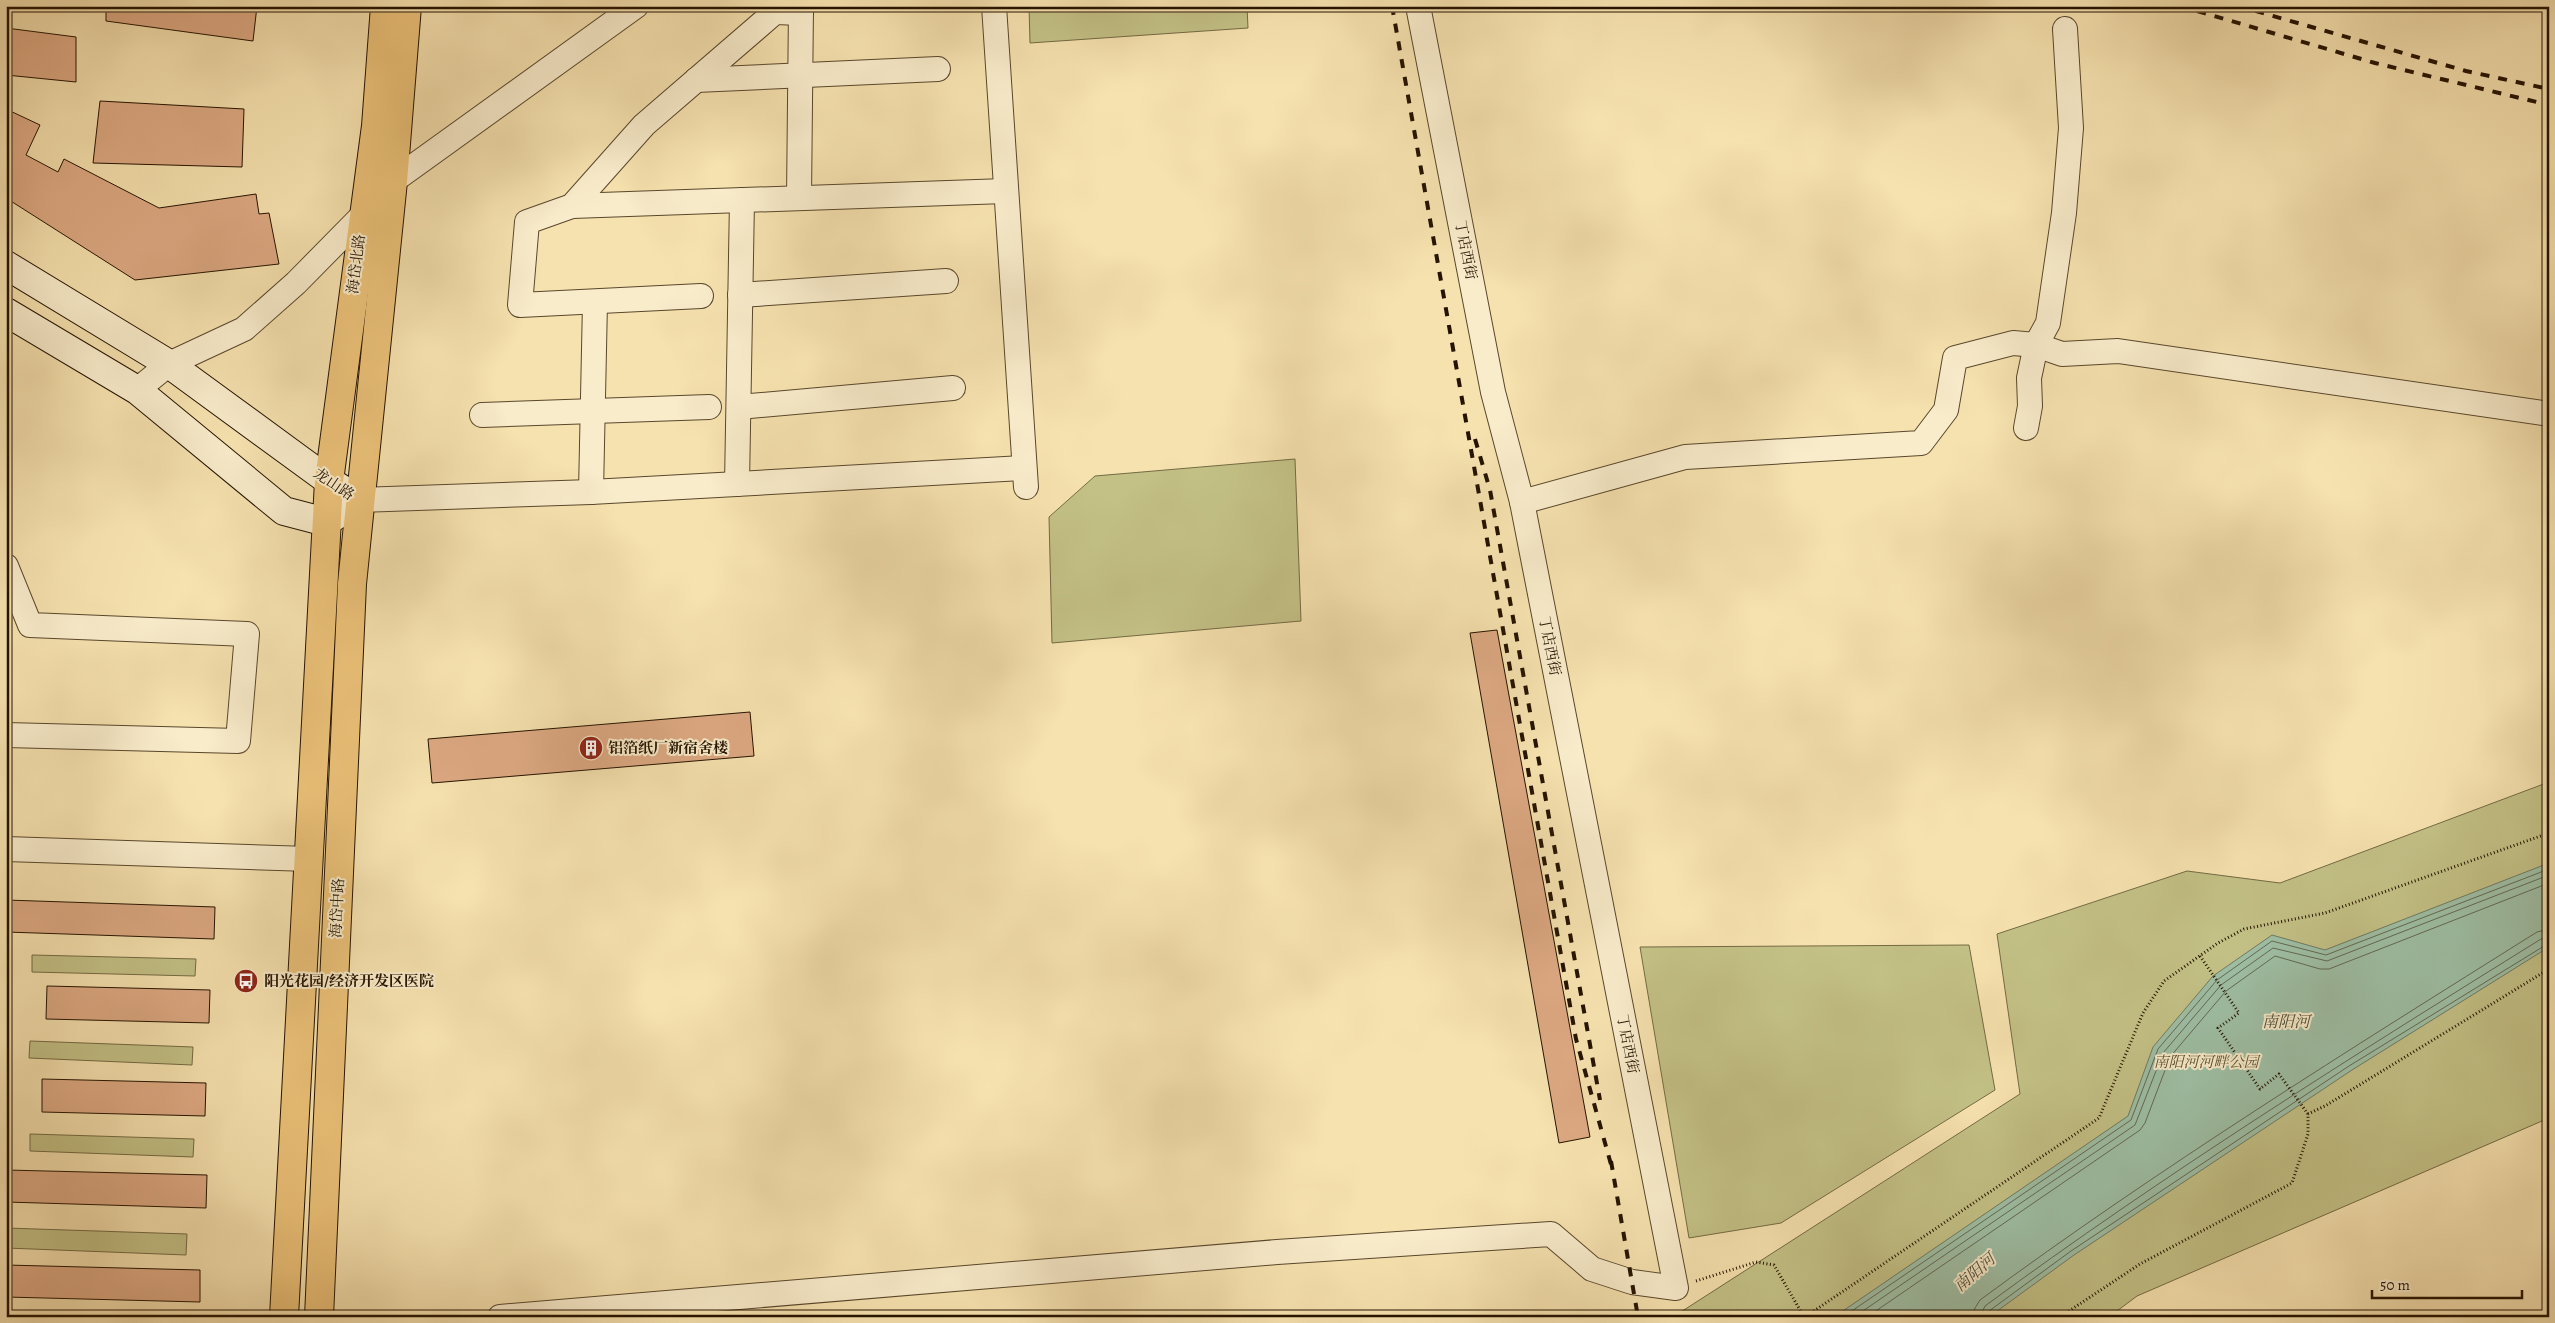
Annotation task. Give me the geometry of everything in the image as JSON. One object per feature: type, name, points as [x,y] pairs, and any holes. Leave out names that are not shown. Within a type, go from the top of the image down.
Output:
[{"type":"main road","name":"海岱北路","points":[[326,522],[329,481],[362,216],[376,126],[385,6]]},
{"type":"main road","name":"海岱北路","points":[[359,500],[394,181],[408,6]]},
{"type":"main road","name":"海岱中路","points":[[319,1317],[352,584],[359,500]]},
{"type":"main road","name":"海岱中路","points":[[284,1317],[326,522]]},
{"type":"street","points":[[137,390],[169,364],[244,329],[296,283],[394,181],[636,6]]},
{"type":"street","points":[[359,500],[591,492],[737,484],[1025,477],[994,6]]},
{"type":"street","name":"丁店西街","points":[[1418,6],[1493,392],[1522,502],[1676,1288]]},
{"type":"street","points":[[572,206],[644,125],[774,12],[800,10],[800,198]]},
{"type":"street","points":[[2026,428],[2030,406],[2029,378],[2036,345],[2048,324],[2064,213],[2071,128],[2065,29]]},
{"type":"street","points":[[696,80],[938,69]]},
{"type":"street","points":[[701,296],[520,306],[527,222],[572,206],[1005,191]]},
{"type":"street","points":[[737,484],[742,200]]},
{"type":"street","name":"龙山路","points":[[6,265],[169,364],[329,481],[359,500],[326,522]]},
{"type":"street","points":[[740,295],[946,280]]},
{"type":"street","points":[[591,492],[595,302]]},
{"type":"street","points":[[6,312],[137,390],[284,511],[326,522]]},
{"type":"street","points":[[1522,502],[1685,457],[1921,443],[1946,410],[1955,358],[2013,343],[2036,345],[2062,354],[2118,352],[2549,414]]},
{"type":"street","points":[[739,407],[953,388]]},
{"type":"street","points":[[482,415],[709,407]]},
{"type":"street","points":[[6,566],[30,624],[247,634],[238,741],[6,735]]},
{"type":"street","points":[[6,849],[309,859]]},
{"type":"street","points":[[500,1317],[1277,1252],[1551,1234],[1592,1268],[1632,1282],[1676,1288]]},
{"type":"path","points":[[1676,1288],[1756,1262],[1774,1265],[1804,1317],[2099,1118],[2143,1014],[2164,981],[2200,956],[2244,929],[2326,913],[2549,832]]},
{"type":"path","points":[[2060,1317],[2140,1264],[2292,1183],[2308,1134],[2308,1114],[2279,1074],[2260,1089],[2218,1028],[2239,1014],[2200,956]]},
{"type":"path","points":[[2308,1114],[2326,1106],[2549,969]]},
{"type":"green space","points":[[1029,6],[1247,6],[1248,28],[1030,43]]},
{"type":"green space","points":[[1295,459],[1301,621],[1052,643],[1049,517],[1095,476]]},
{"type":"green space","name":"南阳河河畔公园","points":[[2549,782],[2549,1118],[2137,1296],[2109,1317],[1673,1317],[2020,1094],[1997,934],[2187,871],[2280,883]]},
{"type":"green space","points":[[1969,945],[1995,1090],[1781,1223],[1689,1238],[1640,947]]},
{"type":"green space","points":[[32,955],[196,959],[195,976],[32,972]]},
{"type":"green space","points":[[6,979],[10,990],[10,1100],[6,1109]]},
{"type":"green space","points":[[30,1041],[193,1047],[192,1065],[29,1058]]},
{"type":"green space","points":[[30,1134],[194,1139],[193,1157],[30,1151]]},
{"type":"green space","points":[[6,1228],[187,1234],[186,1255],[6,1248]]},
{"type":"water","name":"南阳河","points":[[2549,863],[2549,947],[2352,1070],[2074,1255],[1989,1317],[1834,1317],[2128,1116],[2153,1047],[2213,976],[2272,935],[2325,950]]},
{"type":"building","points":[[106,6],[257,6],[253,41],[106,21]]},
{"type":"building","points":[[6,28],[76,37],[76,82],[6,75]]},
{"type":"building","points":[[100,101],[244,109],[242,167],[93,163]]},
{"type":"building","points":[[6,109],[40,125],[26,155],[58,172],[64,159],[159,208],[256,194],[259,214],[269,213],[279,264],[135,280],[6,198]]},
{"type":"building","points":[[1497,630],[1590,1137],[1559,1143],[1470,633]]},
{"type":"building","name":"铝箔纸厂新宿舍楼","points":[[750,712],[754,756],[432,783],[428,739]]},
{"type":"building","points":[[6,900],[215,907],[214,939],[6,932]]},
{"type":"building","points":[[47,986],[210,990],[209,1023],[46,1019]]},
{"type":"building","points":[[42,1079],[206,1083],[205,1116],[42,1112]]},
{"type":"building","points":[[6,1170],[207,1175],[206,1208],[6,1202]]},
{"type":"building","points":[[6,1265],[200,1270],[200,1302],[6,1297]]},
{"type":"railway","points":[[1392,6],[1576,1039],[1612,1168]]},
{"type":"railway","points":[[2180,6],[2375,63],[2549,105]]},
{"type":"railway","points":[[2238,6],[2466,71],[2549,89]]},
{"type":"railway","points":[[1475,439],[1490,490],[1600,1100]]},
{"type":"railway","points":[[1611,1161],[1638,1317]]},
{"type":"place","name":"铝箔纸厂新宿舍楼","points":[[591,748]]},
{"type":"place","name":"阳光花园/经济开发区医院","points":[[246,981]]}]
